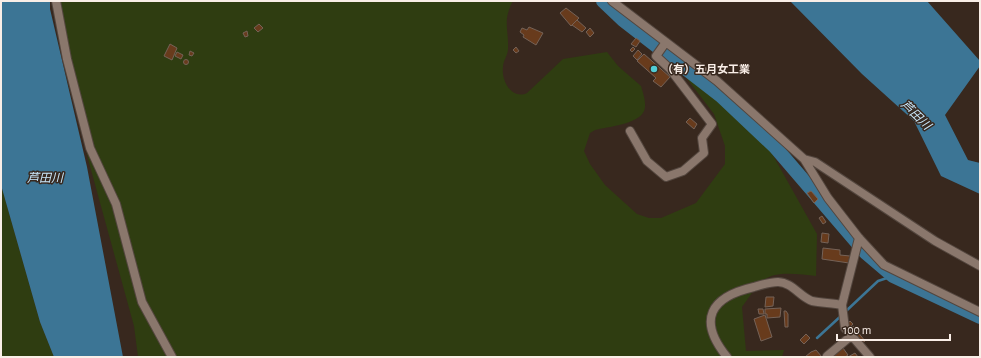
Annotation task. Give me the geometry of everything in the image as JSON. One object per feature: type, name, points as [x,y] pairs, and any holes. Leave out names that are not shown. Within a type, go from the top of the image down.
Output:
[{"type":"street","points":[[56,1],[67,59],[90,148],[116,204],[142,302],[172,357]]},
{"type":"street","points":[[612,1],[717,81],[804,159],[828,198],[859,238],[884,265],[980,312]]},
{"type":"street","points":[[630,131],[647,161],[666,177],[682,171],[704,153],[702,138],[712,124],[670,69],[656,56],[666,42]]},
{"type":"street","points":[[804,159],[815,162],[935,241],[980,266]]},
{"type":"street","points":[[859,238],[843,311],[845,328],[870,357]]},
{"type":"street","points":[[727,357],[716,343],[711,330],[711,317],[716,304],[726,297],[741,290],[778,282],[792,286],[803,297],[843,311]]},
{"type":"street","points":[[827,356],[851,336]]},
{"type":"green space","points":[[56,1],[513,1],[507,20],[508,49],[503,65],[504,78],[512,92],[517,94],[527,93],[563,59],[607,52],[618,66],[641,86],[645,105],[644,111],[641,115],[629,122],[595,130],[590,133],[584,151],[590,164],[605,185],[637,214],[649,218],[661,218],[696,203],[725,164],[725,146],[714,114],[678,67],[685,59],[770,150],[817,234],[816,276],[782,274],[769,277],[758,286],[742,307],[746,351],[784,350],[782,357],[138,357],[134,326],[88,159]]},
{"type":"green space","points":[[1,185],[40,322],[54,357],[1,357]]},
{"type":"water","name":"芦田川","points":[[1,1],[50,1],[50,9],[87,167],[123,357],[54,357],[40,322],[1,185]]},
{"type":"water","name":"芦田川","points":[[790,1],[927,1],[980,61],[980,66],[945,115],[968,160],[980,163],[980,194],[941,176],[914,121],[862,74]]},
{"type":"building","points":[[566,8],[579,18],[571,26],[560,13]]},
{"type":"building","points":[[577,20],[586,28],[582,32],[572,25]]},
{"type":"building","points":[[259,24],[263,28],[258,32],[254,28]]},
{"type":"building","points":[[529,27],[543,33],[536,45],[523,37],[524,35],[520,32],[522,28],[527,30]]},
{"type":"building","points":[[590,28],[594,33],[590,37],[586,32]]},
{"type":"building","points":[[247,31],[248,36],[245,37],[243,33]]},
{"type":"building","points":[[636,38],[640,41],[636,47],[631,44]]},
{"type":"building","points":[[170,44],[177,48],[172,60],[164,56]]},
{"type":"building","points":[[516,47],[519,51],[516,53],[513,50]]},
{"type":"building","points":[[633,47],[635,49],[632,52],[630,50]]},
{"type":"building","points":[[638,50],[642,54],[637,60],[633,56]]},
{"type":"building","points":[[190,51],[194,53],[192,56],[189,55]]},
{"type":"building","points":[[177,52],[183,55],[181,59],[175,56]]},
{"type":"building","name":"（有）五月女工業","points":[[644,54],[670,77],[661,87],[653,81],[656,78],[637,61]]},
{"type":"building","points":[[186,59],[189,62],[186,65],[183,62]]},
{"type":"building","points":[[690,118],[697,124],[694,129],[686,122]]},
{"type":"building","points":[[811,191],[818,199],[814,203],[807,193]]},
{"type":"building","points":[[822,216],[826,222],[823,224],[819,218]]},
{"type":"building","points":[[822,233],[829,234],[828,243],[821,242]]},
{"type":"building","points":[[823,248],[840,250],[840,255],[850,256],[849,263],[822,259]]},
{"type":"building","points":[[766,297],[774,297],[773,306],[765,307]]},
{"type":"building","points":[[781,308],[780,317],[767,318],[765,309]]},
{"type":"building","points":[[758,309],[763,309],[764,314],[759,314]]},
{"type":"building","points":[[784,311],[788,314],[788,327],[785,327]]},
{"type":"building","points":[[765,315],[772,337],[761,341],[754,319]]},
{"type":"building","points":[[850,321],[853,324],[850,327],[847,324]]},
{"type":"building","points":[[853,326],[865,341],[861,344],[849,329]]},
{"type":"building","points":[[806,334],[810,338],[804,344],[800,340]]},
{"type":"building","points":[[843,348],[848,355],[845,357],[834,357],[832,355]]},
{"type":"building","points":[[816,350],[822,357],[805,357],[811,352]]},
{"type":"building","points":[[855,353],[858,357],[848,357]]},
{"type":"waterway","points":[[603,1],[623,20],[721,96],[775,147],[866,253],[893,276],[980,317]]},
{"type":"waterway","points":[[845,312],[878,281],[893,276]]},
{"type":"waterway","points":[[817,338],[842,315]]},
{"type":"place","name":"（有）五月女工業","points":[[654,69]]}]
